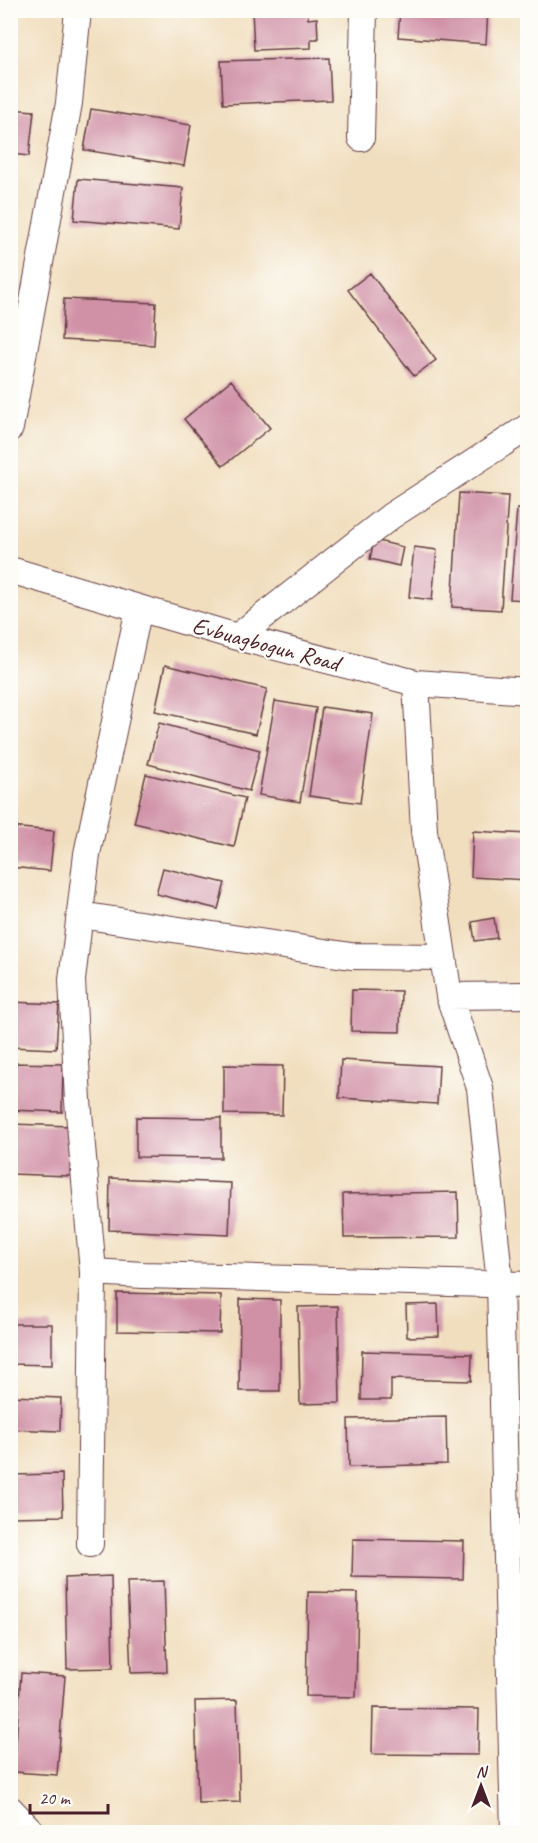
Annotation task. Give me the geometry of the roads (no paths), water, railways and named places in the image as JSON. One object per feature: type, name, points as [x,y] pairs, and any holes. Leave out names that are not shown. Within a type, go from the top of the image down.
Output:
[{"type":"street","points":[[10,428],[69,104],[78,10]]},
{"type":"street","points":[[361,138],[364,10]]},
{"type":"street","points":[[237,637],[391,516],[528,427]]},
{"type":"street","name":"Evbuagbogun Road","points":[[10,570],[237,637],[416,683],[528,691]]},
{"type":"street","points":[[90,1544],[93,1272],[78,1101],[72,981],[87,854],[139,608]]},
{"type":"street","points":[[416,683],[424,831],[449,996],[480,1088],[500,1284],[518,1580],[514,1833]]},
{"type":"street","points":[[80,915],[351,956],[443,957]]},
{"type":"street","points":[[449,996],[528,995]]},
{"type":"street","points":[[93,1272],[528,1285]]},
{"type":"street","points":[[10,1809],[32,1833]]}]
